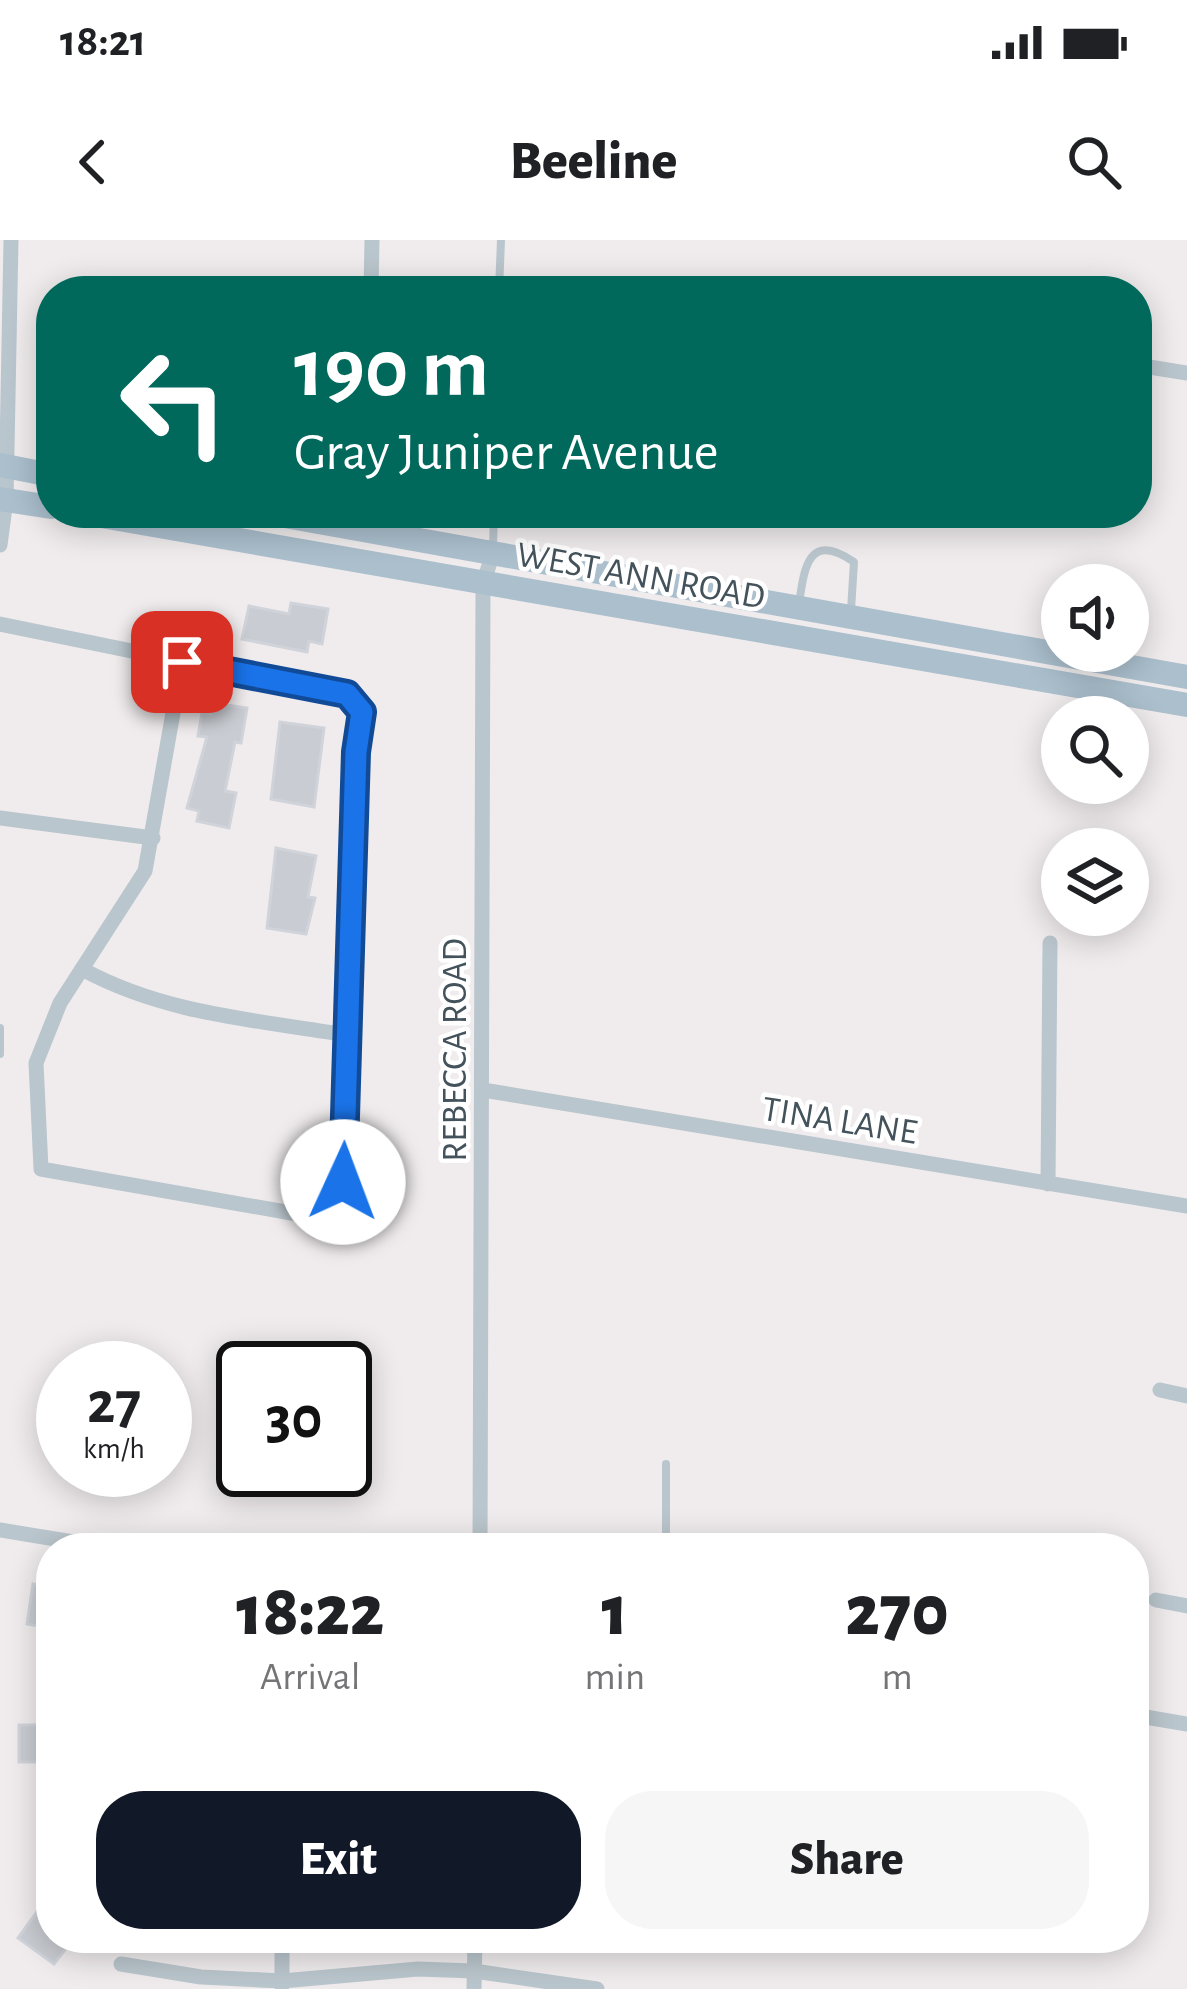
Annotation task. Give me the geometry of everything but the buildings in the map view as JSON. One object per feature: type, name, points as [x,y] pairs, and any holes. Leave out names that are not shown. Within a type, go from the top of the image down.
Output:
[{"type":"main road","points":[[4,483],[36,478]]},
{"type":"main road","points":[[4,483],[36,499]]},
{"type":"main road","name":"WEST ANN ROAD","points":[[168,528],[1187,705]]},
{"type":"main road","name":"WEST ANN ROAD","points":[[389,528],[494,553],[1187,676]]},
{"type":"main road","points":[[937,662],[940,634]]},
{"type":"street","points":[[0,545],[10,240]]},
{"type":"street","points":[[371,276],[372,240]]},
{"type":"street","points":[[1152,367],[1187,373]]},
{"type":"street","name":"REBECCA ROAD","points":[[479,1533],[483,584],[494,553]]},
{"type":"street","points":[[0,624],[347,694],[362,712],[356,752],[343,1182],[333,1206],[314,1217],[40,1169],[36,1064],[60,1003],[146,871],[182,662]]},
{"type":"street","points":[[0,818],[152,838]]},
{"type":"street","points":[[1048,1184],[1050,943]]},
{"type":"street","points":[[82,969],[121,990],[170,1006],[347,1034]]},
{"type":"street","name":"TINA LANE","points":[[483,1090],[1187,1206]]},
{"type":"street","points":[[1160,1390],[1187,1396]]},
{"type":"street","points":[[0,1530],[36,1536]]},
{"type":"street","points":[[1156,1600],[1187,1606]]},
{"type":"street","points":[[1149,1718],[1187,1724]]},
{"type":"street","points":[[282,1953],[282,1985]]},
{"type":"street","points":[[121,1964],[282,1985],[418,1969],[474,1980],[597,1989]]},
{"type":"lane","points":[[499,276],[500,240]]},
{"type":"lane","points":[[494,528],[494,553]]},
{"type":"lane","points":[[798,608],[809,556],[819,552],[848,556],[856,575],[850,618]]},
{"type":"lane","points":[[0,1028],[0,1054]]},
{"type":"lane","points":[[666,1464],[666,1533]]},
{"type":"route","points":[[182,662],[347,694],[362,712],[356,752],[343,1182]]}]
